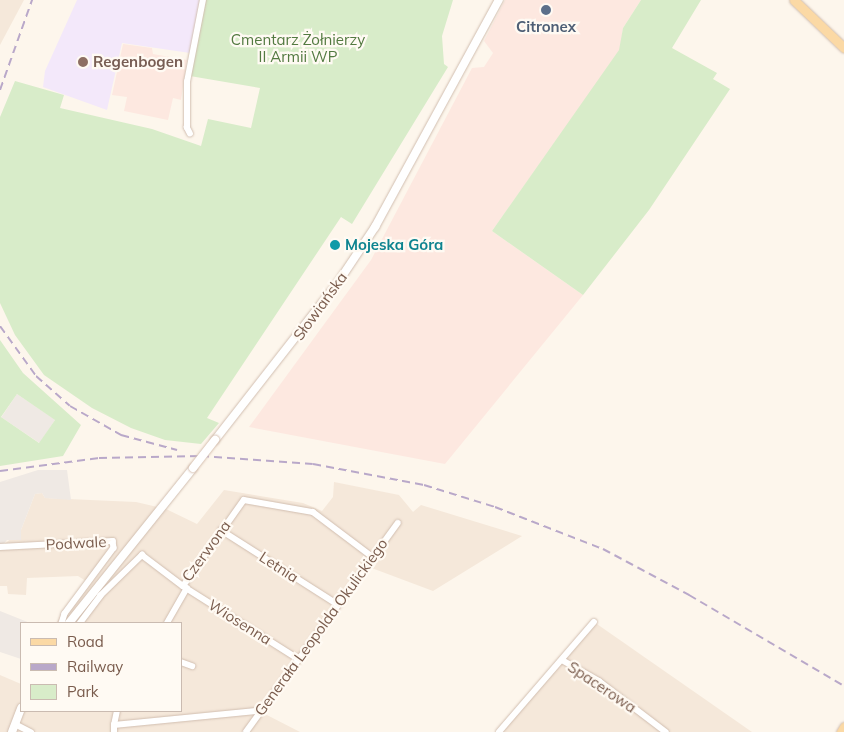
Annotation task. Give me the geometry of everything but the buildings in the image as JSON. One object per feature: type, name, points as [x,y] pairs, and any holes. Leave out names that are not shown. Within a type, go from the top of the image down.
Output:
[{"type":"main road","points":[[794,0],[844,48]]},
{"type":"main road","points":[[841,732],[844,727]]},
{"type":"street","points":[[190,134],[187,128],[187,82],[203,0]]},
{"type":"street","name":"Słowiańska","points":[[71,622],[332,291],[375,227],[499,0]]},
{"type":"street","name":"Czerwona","points":[[81,622],[100,596],[142,555],[185,587],[244,500],[313,512],[373,556]]},
{"type":"street","name":"Generała Leopolda Okulickiego","points":[[246,732],[258,711],[398,523]]},
{"type":"street","name":"Letnia","points":[[222,530],[337,604]]},
{"type":"street","name":"Podwale","points":[[0,547],[113,541],[114,548],[65,614],[62,622]]},
{"type":"street","points":[[168,622],[185,587]]},
{"type":"street","name":"Wiosenna","points":[[185,587],[297,658]]},
{"type":"street","points":[[499,732],[594,622]]},
{"type":"street","name":"Spacerowa","points":[[562,660],[600,681],[666,732]]},
{"type":"street","points":[[182,662],[192,666]]},
{"type":"street","points":[[20,711],[14,728],[31,732]]},
{"type":"street","points":[[117,712],[114,729],[258,711]]},
{"type":"shaded area","points":[[0,0],[24,0],[0,45]]},
{"type":"shaded area","name":"Regenbogen","points":[[77,0],[201,0],[190,53],[122,43],[107,110],[43,87],[45,71]]},
{"type":"shaded area","name":"Citronex","points":[[505,0],[641,0],[623,28],[620,50],[492,231],[583,295],[445,464],[249,427],[371,260],[472,68],[484,67],[493,53],[484,41]]},
{"type":"shaded area","points":[[123,44],[152,48],[153,54],[187,60],[181,100],[173,98],[168,120],[124,111],[127,97],[112,95]]},
{"type":"shaded area","points":[[17,394],[55,420],[39,443],[1,417]]},
{"type":"shaded area","points":[[38,470],[67,470],[71,500],[45,498],[42,493],[35,494],[21,530],[21,540],[7,540],[0,548],[0,482]]},
{"type":"shaded area","points":[[334,482],[399,495],[413,512],[421,505],[522,536],[433,591],[369,567],[263,713],[300,732],[0,732],[0,675],[20,684],[20,712],[182,712],[182,622],[57,622],[86,581],[78,576],[27,578],[26,595],[8,594],[7,586],[0,586],[0,548],[21,530],[35,494],[42,493],[45,498],[136,502],[166,509],[197,524],[224,490],[303,503],[322,511],[333,497]]},
{"type":"shaded area","points":[[0,611],[28,622],[20,622],[20,659],[0,652]]},
{"type":"shaded area","points":[[594,622],[752,732],[501,732]]},
{"type":"green space","name":"Cmentarz Żołnierzy II Armii WP","points":[[206,0],[453,0],[442,36],[444,64],[448,67],[352,224],[341,217],[207,418],[219,423],[201,444],[165,440],[131,428],[92,408],[44,375],[15,335],[0,303],[0,117],[15,81],[64,95],[60,108],[152,129],[201,146],[208,119],[251,128],[260,88],[190,76]]},
{"type":"green space","points":[[641,0],[701,0],[672,48],[717,73],[713,79],[730,89],[649,210],[583,295],[492,231],[619,50],[623,28]]},
{"type":"green space","points":[[0,340],[23,373],[81,425],[63,456],[0,466]],"holes":[[[17,394],[55,420],[39,443],[1,417]]]},
{"type":"railway","points":[[0,90],[32,0]]},
{"type":"railway","points":[[0,326],[36,376],[70,406],[121,435],[177,450]]},
{"type":"railway","points":[[0,471],[99,458],[201,456],[313,464],[424,485],[495,507],[603,549],[689,595],[844,686]]},
{"type":"place","name":"Citronex","points":[[546,10]]},
{"type":"place","name":"Regenbogen","points":[[83,62]]},
{"type":"place","name":"Mojeska Góra","points":[[335,245]]}]
